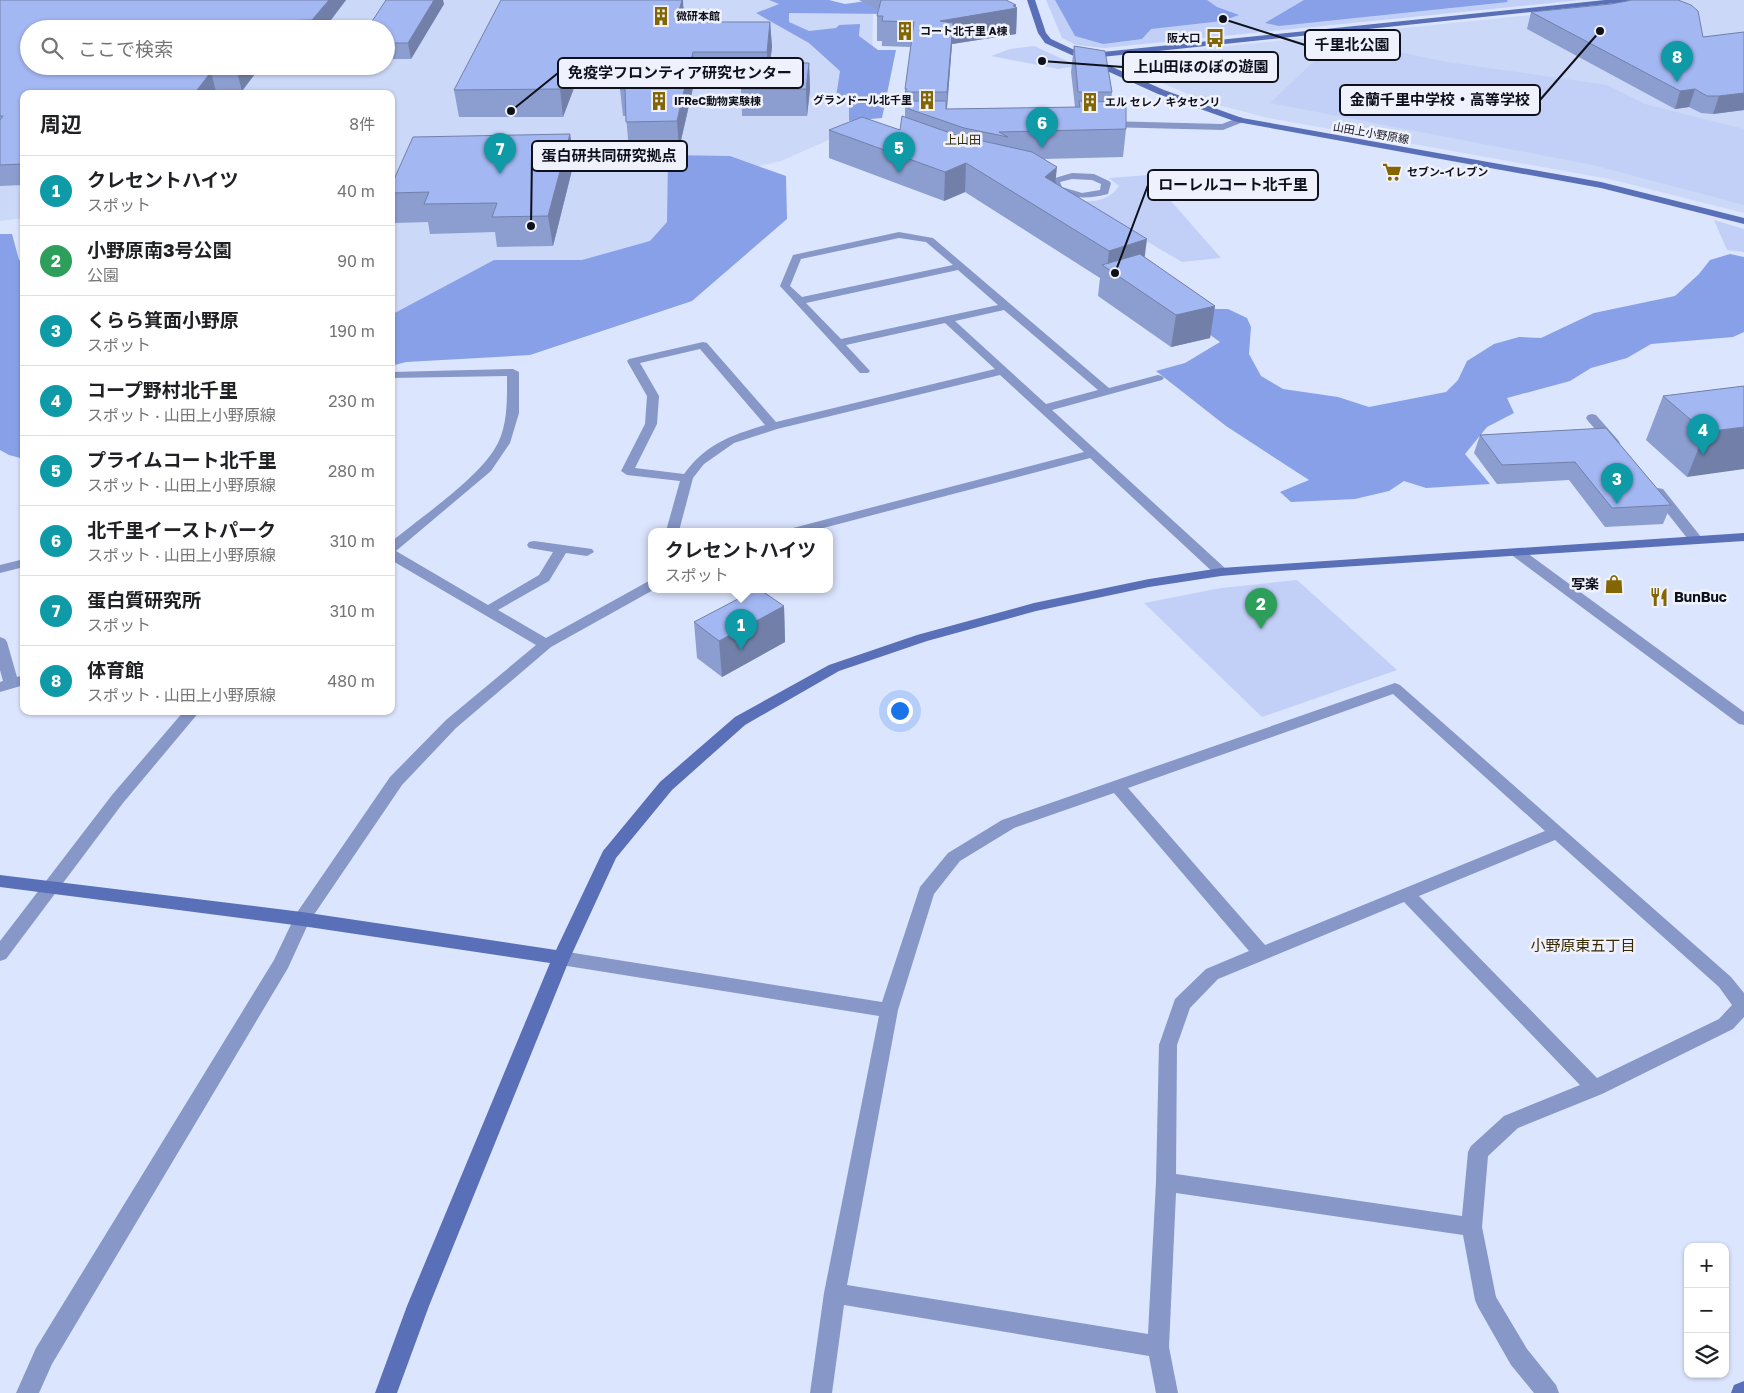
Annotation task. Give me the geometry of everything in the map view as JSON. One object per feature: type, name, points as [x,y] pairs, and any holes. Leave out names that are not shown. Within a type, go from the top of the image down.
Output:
[{"type":"street","name":"山田上小野原線","points":[[1031,0],[1042,33],[1048,41],[1161,92],[1240,120],[1593,183],[1639,193],[1744,221]]},
{"type":"street","points":[[1080,56],[1626,0]]},
{"type":"street","points":[[1098,124],[1223,127],[1240,120]]},
{"type":"street","points":[[1030,175],[1055,181],[1072,176],[1094,177],[1106,183],[1105,192],[1090,196],[1070,195],[1058,189],[1055,181]]},
{"type":"street","points":[[864,371],[785,286],[797,257],[899,235],[929,240],[1107,392]]},
{"type":"street","points":[[800,301],[960,267]]},
{"type":"street","points":[[840,343],[1006,306]]},
{"type":"street","points":[[947,319],[1220,572]]},
{"type":"street","points":[[687,478],[627,471],[651,424],[653,396],[633,361],[703,345],[773,426]]},
{"type":"street","points":[[673,528],[687,478],[700,461],[730,440],[773,426],[1001,371]]},
{"type":"street","points":[[395,375],[513,372],[513,413],[504,443],[484,471],[395,546]]},
{"type":"street","points":[[1045,408],[1158,378]]},
{"type":"street","points":[[1592,418],[1624,454]]},
{"type":"street","points":[[809,528],[1092,453]]},
{"type":"street","points":[[1649,483],[1696,540]]},
{"type":"street","points":[[386,1393],[418,1306],[561,958],[609,855],[666,786],[740,721],[834,668],[922,638],[1044,605],[1149,583],[1220,572],[1744,537]]},
{"type":"street","points":[[534,545],[588,552]]},
{"type":"street","points":[[489,610],[544,578],[561,550]]},
{"type":"street","points":[[1518,553],[1744,720]]},
{"type":"street","points":[[395,556],[546,644]]},
{"type":"street","points":[[0,569],[20,564]]},
{"type":"street","points":[[27,1393],[50,1348],[282,963],[302,919],[396,781],[451,724],[546,644],[648,586]]},
{"type":"street","points":[[0,642],[11,684]]},
{"type":"street","points":[[821,1393],[835,1292],[889,1010],[926,892],[954,857],[1008,824],[1395,688],[1725,982],[1743,1006],[1726,1024],[1595,1088],[1511,1122],[1478,1152],[1472,1227],[1486,1300],[1519,1358],[1548,1393]]},
{"type":"street","points":[[0,954],[50,886],[163,744],[189,715]]},
{"type":"street","points":[[1117,785],[1261,953]]},
{"type":"street","points":[[1167,1393],[1158,1348],[1166,1182],[1168,1045],[1182,1004],[1212,974],[1558,832]]},
{"type":"street","points":[[0,881],[302,919],[889,1010]]},
{"type":"street","points":[[1406,894],[1595,1088]]},
{"type":"street","points":[[1166,1182],[1472,1227]]},
{"type":"street","points":[[835,1292],[1158,1348]]},
{"type":"shaded area","points":[[0,0],[813,0],[873,12],[872,74],[842,134],[781,161],[694,181],[685,241],[395,316],[395,90],[20,90],[20,218],[0,221]]},
{"type":"shaded area","points":[[769,0],[829,0],[845,4],[873,0],[963,0],[890,14],[789,13],[789,22],[809,31],[836,28],[839,25],[860,24],[859,36],[878,50],[896,50],[882,118],[849,121],[849,101],[836,97],[840,71],[809,43],[756,13],[779,4]]},
{"type":"shaded area","points":[[1046,0],[1581,0],[1104,48],[1076,45],[1062,38]]},
{"type":"shaded area","points":[[1055,0],[1207,0],[1217,7],[1239,15],[1222,21],[1151,29],[1142,39],[1103,44],[1075,36]]},
{"type":"shaded area","points":[[1304,0],[1507,0],[1508,2],[1279,26],[1265,23]]},
{"type":"shaded area","points":[[1678,0],[1744,0],[1744,213],[1609,179],[1268,118],[1207,102],[1120,65],[1127,58],[1218,47]]},
{"type":"shaded area","points":[[1361,44],[1447,62],[1607,85],[1645,104],[1744,129],[1744,205],[1593,165],[1270,103],[1329,47]]},
{"type":"shaded area","points":[[1034,46],[1078,66],[1058,69],[991,56],[1010,49]]},
{"type":"shaded area","points":[[668,155],[730,156],[786,176],[787,219],[692,301],[530,355],[406,362],[395,365],[395,313],[494,260],[582,260],[650,241],[667,222]]},
{"type":"shaded area","points":[[1148,175],[1221,258],[1182,262],[1080,202],[1107,197],[1115,191],[1119,186],[1109,178]]},
{"type":"shaded area","points":[[1714,220],[1744,229],[1744,252],[1727,250]]},
{"type":"shaded area","points":[[0,234],[12,234],[20,260],[20,458],[0,450]]},
{"type":"shaded area","points":[[1730,254],[1744,257],[1744,332],[1733,337],[1651,344],[1627,358],[1591,368],[1570,381],[1507,398],[1514,413],[1487,427],[1465,454],[1490,484],[1426,488],[1404,481],[1389,491],[1355,499],[1291,502],[1280,492],[1309,480],[1226,426],[1156,371],[1185,363],[1220,342],[1140,284],[1214,309],[1228,309],[1247,318],[1251,327],[1249,354],[1261,376],[1283,389],[1338,397],[1369,407],[1446,392],[1458,380],[1467,361],[1494,344],[1519,337],[1541,338],[1594,313],[1675,296],[1699,274],[1710,260]]},
{"type":"shaded area","points":[[1297,580],[1397,670],[1262,717],[1144,603],[1221,588]]},
{"type":"building","points":[[0,0],[329,0],[312,20],[20,20],[20,75],[209,75],[197,90],[20,90],[20,164],[0,165],[0,120],[3,116],[0,116]]},
{"type":"building","points":[[386,0],[434,0],[408,43],[395,43],[395,20],[373,20]]},
{"type":"building","points":[[501,0],[682,0],[676,22],[770,22],[767,52],[693,52],[677,121],[626,122],[625,89],[620,89],[630,61],[571,61],[560,89],[454,90]]},
{"type":"building","points":[[881,0],[1006,0],[1016,5],[1013,6],[1017,8],[940,21],[953,23],[947,92],[905,92],[907,89],[905,89],[914,22],[882,21],[883,16],[877,16]]},
{"type":"building","points":[[1632,0],[1678,0],[1691,5],[1698,11],[1703,37],[1744,32],[1744,93],[1707,96],[1695,89],[1680,91],[1531,12]]},
{"type":"building","points":[[1074,46],[1105,51],[1112,92],[1078,92]]},
{"type":"building","points":[[746,62],[809,63],[806,89],[741,89]]},
{"type":"building","points":[[908,101],[946,101],[946,109],[1080,107],[1079,101],[1113,102],[1114,107],[1126,107],[1126,129],[999,132],[1008,137],[964,128],[909,109]]},
{"type":"building","points":[[902,116],[956,135],[1032,152],[1057,167],[1045,177],[1147,239],[1109,251],[966,163],[945,172],[829,130],[862,117],[900,130]]},
{"type":"building","points":[[570,134],[548,216],[492,217],[497,203],[424,204],[429,192],[395,193],[395,177],[413,137]]},
{"type":"building","points":[[1140,254],[1215,306],[1176,315],[1102,265]]},
{"type":"building","points":[[1744,386],[1744,427],[1705,432],[1663,396]]},
{"type":"building","points":[[1606,428],[1671,505],[1612,508],[1575,462],[1502,465],[1480,435]]},
{"type":"building","points":[[749,593],[765,593],[784,606],[719,641],[694,622]]},
{"type":"place","name":"微研本館","points":[[661,16]]},
{"type":"place","name":"千里北公園","points":[[1223,19]]},
{"type":"place","name":"コート北千里 A棟","points":[[905,31]]},
{"type":"place","name":"金蘭千里中学校・高等学校","points":[[1600,31]]},
{"type":"place","name":"阪大口","points":[[1215,38]]},
{"type":"place","name":"上山田ほのぼの遊園","points":[[1042,61]]},
{"type":"place","name":"体育館","points":[[1677,82]]},
{"type":"place","name":"グランドール北千里","points":[[927,100]]},
{"type":"place","name":"IFReC動物実験棟","points":[[659,101]]},
{"type":"place","name":"エル セレノ キタセンリ","points":[[1090,102]]},
{"type":"place","name":"免疫学フロンティア研究センター","points":[[511,111]]},
{"type":"place","name":"北千里イーストパーク","points":[[1042,148]]},
{"type":"place","name":"セブン-イレブン","points":[[1392,172]]},
{"type":"place","name":"プライムコート北千里","points":[[899,173]]},
{"type":"place","name":"蛋白質研究所","points":[[500,174]]},
{"type":"place","name":"蛋白研共同研究拠点","points":[[531,226]]},
{"type":"place","name":"ローレルコート北千里","points":[[1115,273]]},
{"type":"place","name":"コープ野村北千里","points":[[1703,455]]},
{"type":"place","name":"くらら箕面小野原","points":[[1617,504]]},
{"type":"place","name":"写楽","points":[[1614,584]]},
{"type":"place","name":"BunBuc","points":[[1659,597]]},
{"type":"place","name":"小野原南3号公園","points":[[1261,629]]},
{"type":"place","name":"クレセントハイツ","points":[[741,650]]},
{"type":"district","name":"上山田","points":[[963,140]]},
{"type":"district","name":"小野原東五丁目","points":[[1583,946]]}]
